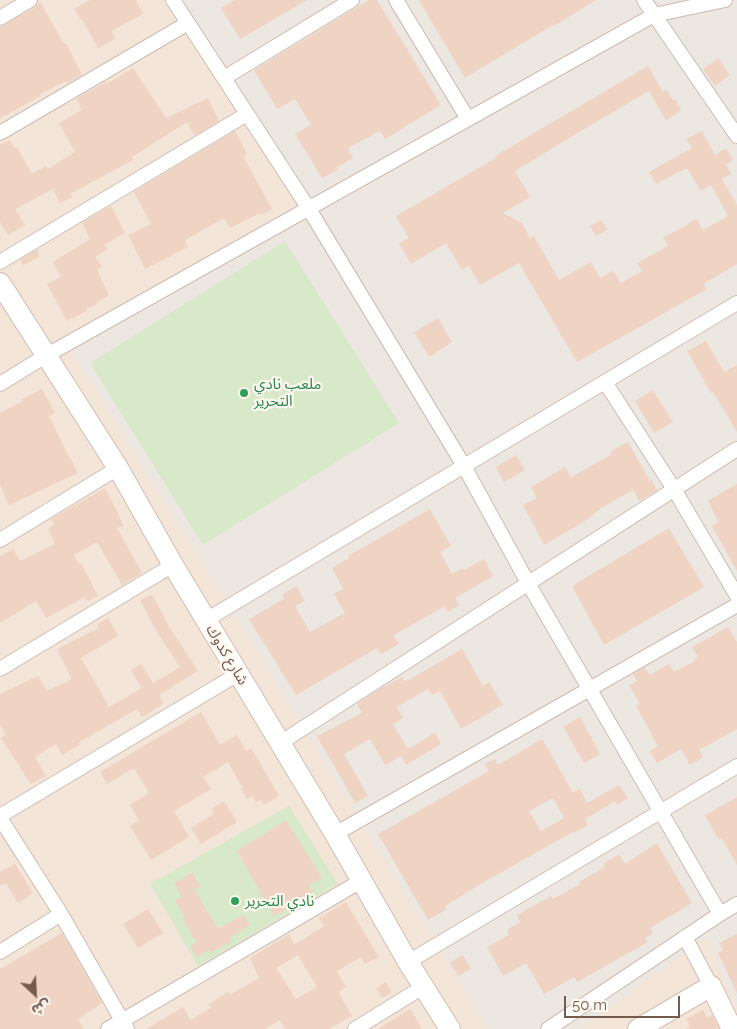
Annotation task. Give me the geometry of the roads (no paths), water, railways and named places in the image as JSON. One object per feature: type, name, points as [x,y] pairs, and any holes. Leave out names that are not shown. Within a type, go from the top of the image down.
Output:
[{"type":"street","points":[[0,18],[30,0]]},
{"type":"street","points":[[173,0],[309,209],[464,466],[528,583],[720,914]]},
{"type":"street","points":[[224,78],[352,0]]},
{"type":"street","points":[[396,0],[468,119]]},
{"type":"street","points":[[644,0],[737,136]]},
{"type":"street","points":[[654,14],[661,0]]},
{"type":"street","points":[[0,384],[47,355],[654,14],[725,0]]},
{"type":"street","points":[[0,133],[188,23]]},
{"type":"street","points":[[0,262],[248,114]]},
{"type":"street","name":"شارع كدوك","points":[[0,283],[118,468],[173,565],[335,834],[408,962],[450,1029]]},
{"type":"street","points":[[206,620],[737,303]]},
{"type":"street","points":[[605,382],[674,489],[737,596]]},
{"type":"street","points":[[280,743],[737,449]]},
{"type":"street","points":[[0,540],[118,468]]},
{"type":"street","points":[[0,669],[173,565]]},
{"type":"street","points":[[335,834],[737,605]]},
{"type":"street","points":[[125,1024],[61,914],[0,817],[238,674]]},
{"type":"street","points":[[408,962],[737,766]]},
{"type":"street","points":[[108,1029],[125,1024],[361,881]]},
{"type":"street","points":[[548,1029],[737,904]]},
{"type":"street","points":[[0,952],[61,914]]},
{"type":"street","points":[[685,937],[732,1029]]},
{"type":"street","points":[[355,1029],[423,986]]},
{"type":"street","points":[[638,1029],[711,986]]},
{"type":"place","name":"ملعب نادي التحرير","points":[[244,393]]},
{"type":"place","name":"نادي التحرير","points":[[235,901]]}]
